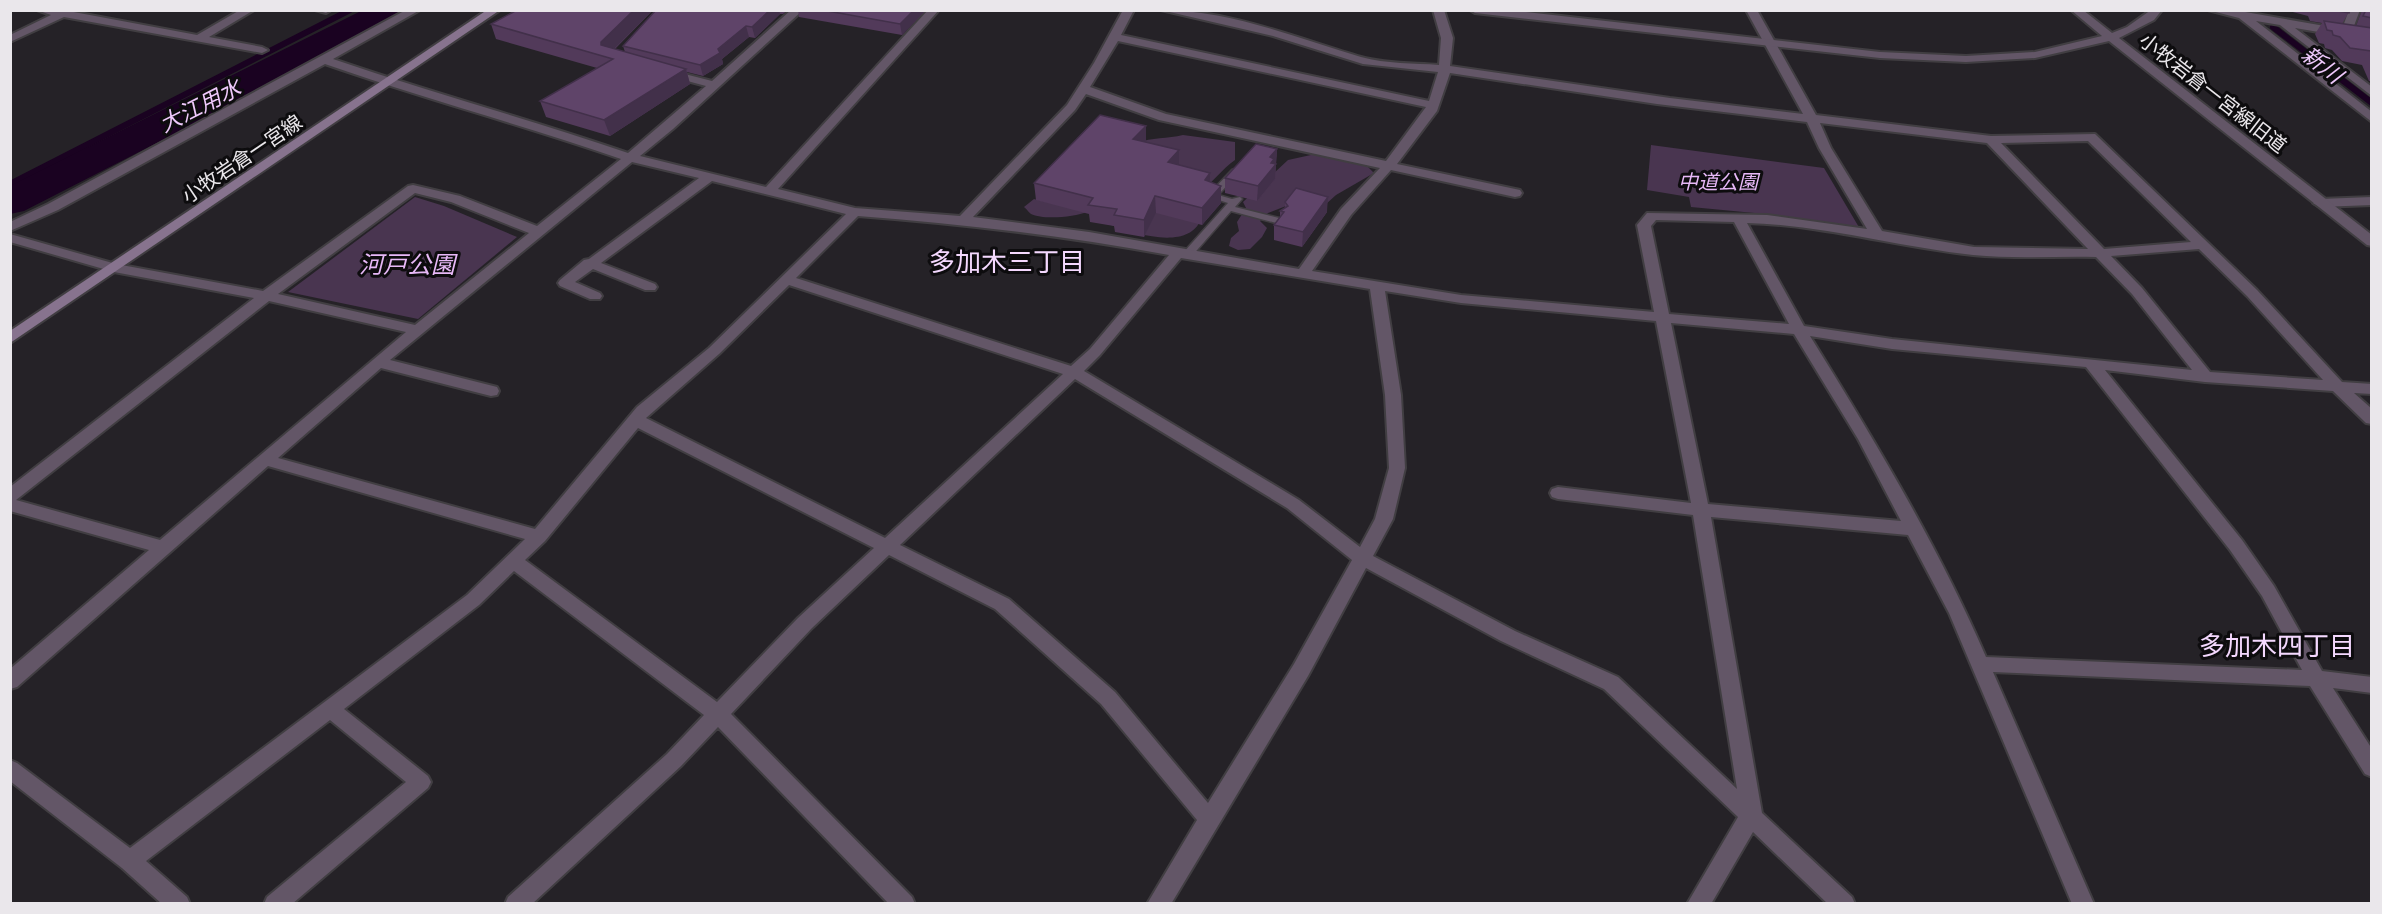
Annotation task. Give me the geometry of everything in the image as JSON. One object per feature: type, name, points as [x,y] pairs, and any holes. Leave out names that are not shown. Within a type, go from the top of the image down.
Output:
[{"type":"main road","name":"小牧岩倉一宮線","points":[[10,338],[390,84],[495,10]]},
{"type":"street","points":[[42,10],[65,12],[262,50]]},
{"type":"street","points":[[199,38],[249,10]]},
{"type":"street","points":[[320,10],[326,10]]},
{"type":"street","points":[[10,227],[63,201],[415,10]]},
{"type":"street","points":[[10,681],[378,362],[631,158],[798,10]]},
{"type":"street","points":[[770,190],[934,10]]},
{"type":"street","points":[[963,220],[1071,107],[1129,10]]},
{"type":"street","points":[[1166,10],[1276,33],[1363,61],[1444,69],[1657,100],[1991,140],[2091,137],[2252,293],[2338,387],[2372,419]]},
{"type":"street","points":[[1303,274],[1346,212],[1408,143],[1433,105],[1444,69],[1447,38],[1438,10]]},
{"type":"street","name":"小牧岩倉一宮線旧道","points":[[1475,10],[1880,56],[1966,59],[2035,55],[2111,37],[2372,242]]},
{"type":"street","points":[[1750,10],[1801,96],[1825,148],[1877,234]]},
{"type":"street","points":[[2076,10],[2111,37],[2150,18],[2157,10]]},
{"type":"street","points":[[2213,10],[2372,38]]},
{"type":"street","points":[[2346,33],[2355,10]]},
{"type":"street","points":[[10,39],[65,12]]},
{"type":"street","points":[[2244,16],[2372,118]]},
{"type":"street","points":[[2283,24],[2372,93]]},
{"type":"street","points":[[1114,37],[1433,105]]},
{"type":"street","points":[[325,60],[390,84],[532,124],[631,158],[855,212],[963,220],[1089,236],[1183,254],[1461,298],[1799,330],[1892,344],[2091,363],[2205,377],[2372,390]]},
{"type":"street","points":[[659,70],[715,85]]},
{"type":"street","points":[[1083,89],[1163,117],[1515,193]]},
{"type":"street","points":[[1991,140],[2137,291],[2205,377]]},
{"type":"street","points":[[595,296],[565,283],[589,263],[711,176]]},
{"type":"street","points":[[10,496],[266,296],[413,189],[454,199],[539,232]]},
{"type":"street","points":[[2320,203],[2372,201]]},
{"type":"street","points":[[130,861],[473,600],[539,536],[643,411],[714,351],[855,212]]},
{"type":"street","points":[[1698,903],[1752,814],[1701,510],[1644,225],[1652,216],[1767,219],[1877,234],[1974,251],[2101,254],[2203,245]]},
{"type":"street","points":[[1738,218],[1799,330],[1866,439],[1958,613],[2083,903]]},
{"type":"street","points":[[10,238],[114,268],[266,296],[417,330]]},
{"type":"street","points":[[516,903],[674,760],[805,623],[1095,352],[1183,254]]},
{"type":"street","points":[[589,263],[650,287]]},
{"type":"street","points":[[787,280],[1074,372],[1293,504],[1362,558],[1508,636],[1611,683],[1844,903]]},
{"type":"street","points":[[1158,903],[1301,670],[1384,519],[1397,468],[1393,395],[1377,286]]},
{"type":"street","points":[[378,362],[491,391]]},
{"type":"street","points":[[2091,363],[2236,544],[2268,591],[2316,678],[2372,768]]},
{"type":"street","points":[[636,420],[889,545],[1002,604],[1108,698],[1210,820]]},
{"type":"street","points":[[265,460],[539,536]]},
{"type":"street","points":[[1558,493],[1701,510],[1915,529]]},
{"type":"street","points":[[10,505],[164,548]]},
{"type":"street","points":[[515,561],[719,715],[904,903]]},
{"type":"street","points":[[1980,664],[2316,678],[2372,686]]},
{"type":"street","points":[[275,903],[422,782],[330,709]]},
{"type":"street","points":[[10,769],[130,861],[179,903]]},
{"type":"lane","points":[[1242,164],[1212,196],[1280,221]]},
{"type":"lane","points":[[1183,254],[1233,203]]},
{"type":"green space","points":[[1183,135],[1235,142],[1235,160],[1201,191],[1202,216],[1195,229],[1185,235],[1160,237],[1111,225],[1138,143]]},
{"type":"green space","name":"中道公園","points":[[1651,145],[1824,168],[1860,229],[1765,214],[1691,207],[1689,197],[1647,190]]},
{"type":"green space","points":[[1320,153],[1365,164],[1374,173],[1336,195],[1325,205],[1286,206],[1268,213],[1260,221],[1267,228],[1250,249],[1238,250],[1229,246],[1231,238],[1239,231],[1237,222],[1246,208],[1243,202],[1288,160]]},
{"type":"green space","name":"河戸公園","points":[[415,197],[444,206],[517,237],[418,319],[288,292]]},
{"type":"green space","points":[[1034,199],[1087,212],[1059,217],[1036,216],[1024,207]]},
{"type":"building","points":[[517,10],[634,10],[601,42],[601,45],[686,69],[604,120],[540,101],[613,59],[491,24]]},
{"type":"building","points":[[656,10],[770,10],[752,27],[746,26],[718,49],[720,53],[700,65],[623,46]]},
{"type":"building","points":[[822,10],[914,10],[900,24]]},
{"type":"building","points":[[2332,10],[2350,10],[2349,13]]},
{"type":"building","points":[[2366,10],[2372,10],[2372,18],[2363,16]]},
{"type":"building","points":[[2324,21],[2372,28],[2372,53],[2350,48],[2340,37],[2327,30]]},
{"type":"building","points":[[1100,115],[1146,126],[1133,139],[1179,150],[1168,162],[1210,173],[1205,180],[1221,186],[1202,208],[1155,196],[1144,220],[1114,215],[1117,209],[1088,205],[1093,198],[1034,183]]},
{"type":"building","points":[[1256,144],[1277,149],[1270,157],[1274,159],[1271,163],[1276,164],[1258,186],[1225,178]]},
{"type":"building","points":[[1296,188],[1328,197],[1303,232],[1274,225],[1284,212],[1280,211],[1288,206],[1285,202]]},
{"type":"waterway","points":[[10,184],[350,10]]},
{"type":"waterway","name":"大江用水","points":[[10,202],[390,10]]},
{"type":"waterway","name":"新川","points":[[2273,27],[2372,103]]},
{"type":"district","name":"多加木三丁目","points":[[1007,262]]},
{"type":"district","name":"多加木四丁目","points":[[2277,646]]}]
